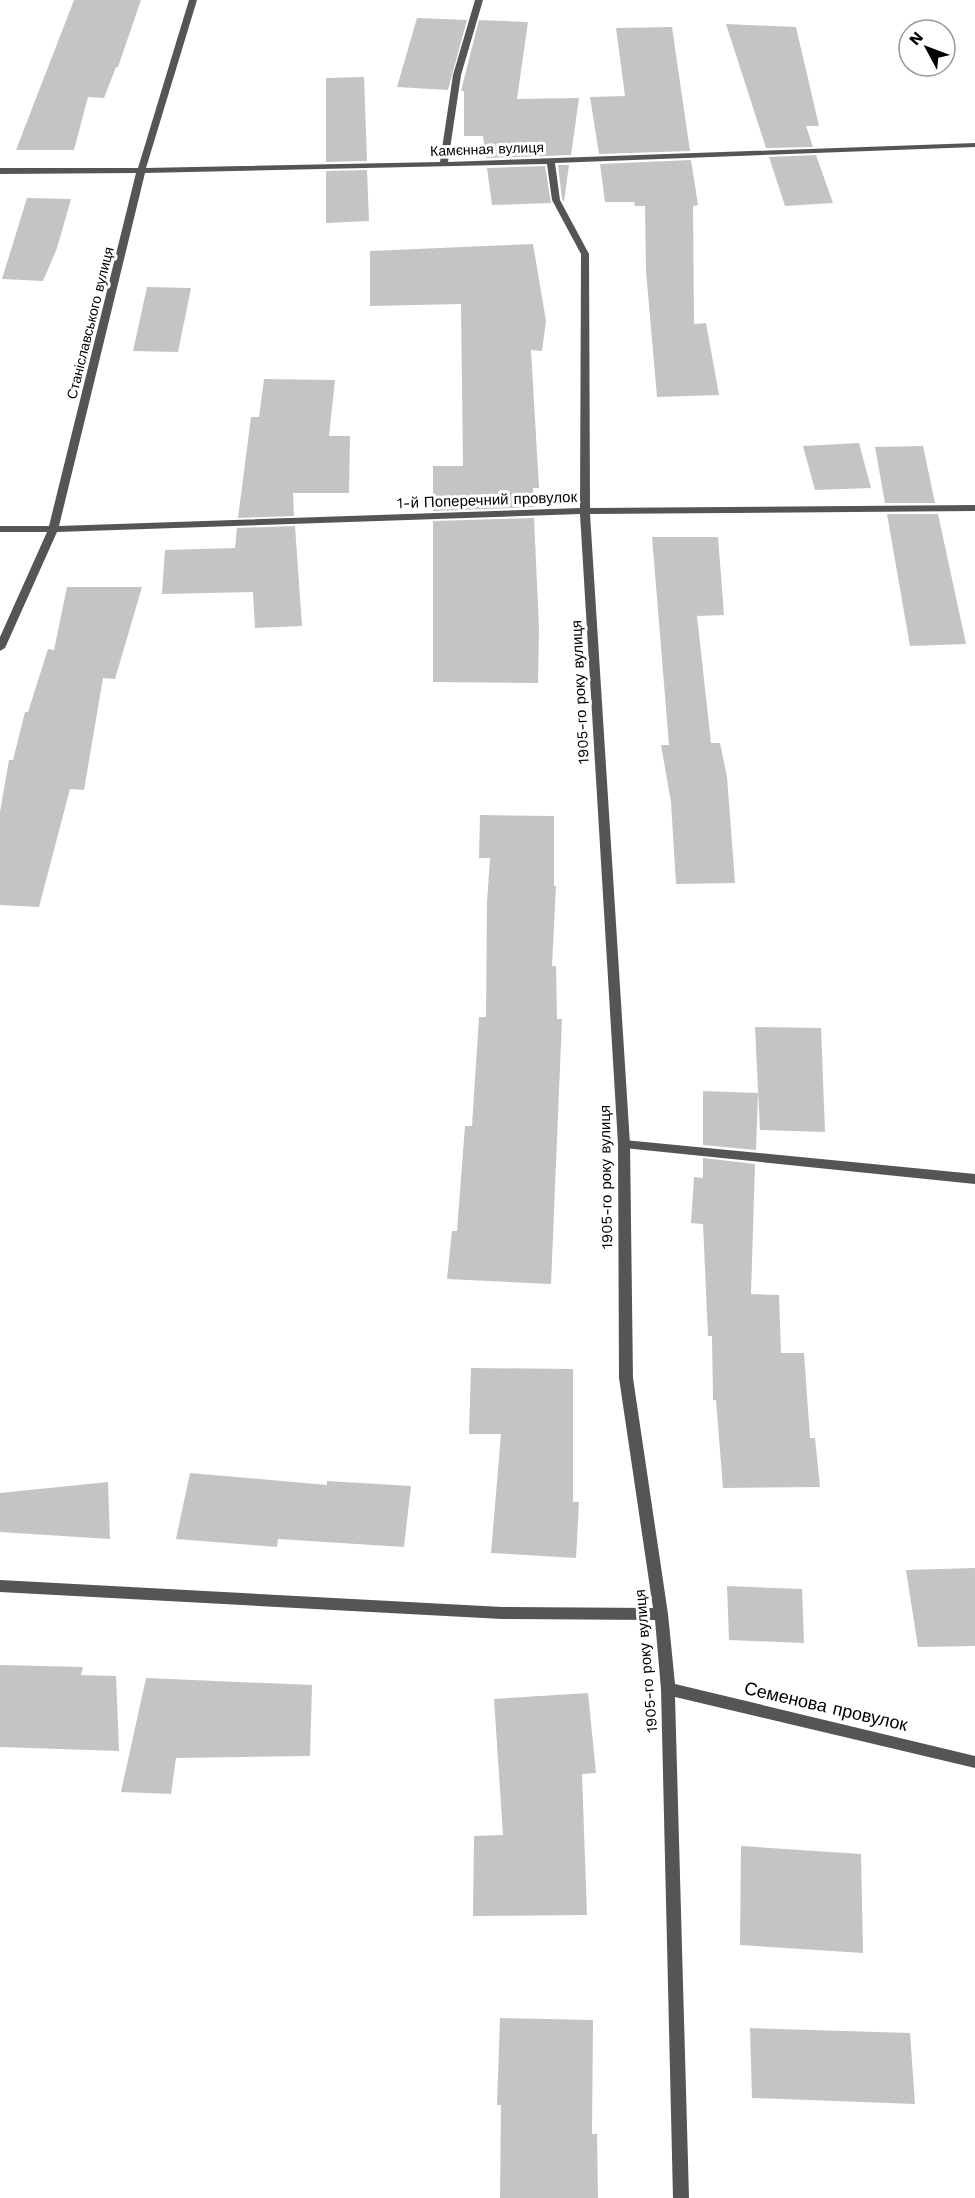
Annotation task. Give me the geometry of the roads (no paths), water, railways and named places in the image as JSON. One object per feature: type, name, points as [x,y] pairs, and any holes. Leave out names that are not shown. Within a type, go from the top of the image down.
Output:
[{"type":"street","name":"Станіславського вулиця","points":[[0,648],[53,529],[141,172],[193,0]]},
{"type":"street","points":[[444,164],[457,75],[479,0]]},
{"type":"street","name":"Камєнная вулиця","points":[[0,171],[141,172],[444,164],[975,145]]},
{"type":"street","name":"1905-го року вулиця","points":[[551,161],[556,200],[585,254],[585,511],[624,1144],[626,1378],[662,1614],[668,1689],[681,2198]]},
{"type":"street","name":"1-й Поперечний провулок","points":[[0,529],[585,511],[975,508]]},
{"type":"street","points":[[624,1144],[975,1179]]},
{"type":"street","points":[[0,1586],[502,1613],[662,1614]]},
{"type":"street","name":"Семенова провулок","points":[[668,1689],[975,1762]]}]
